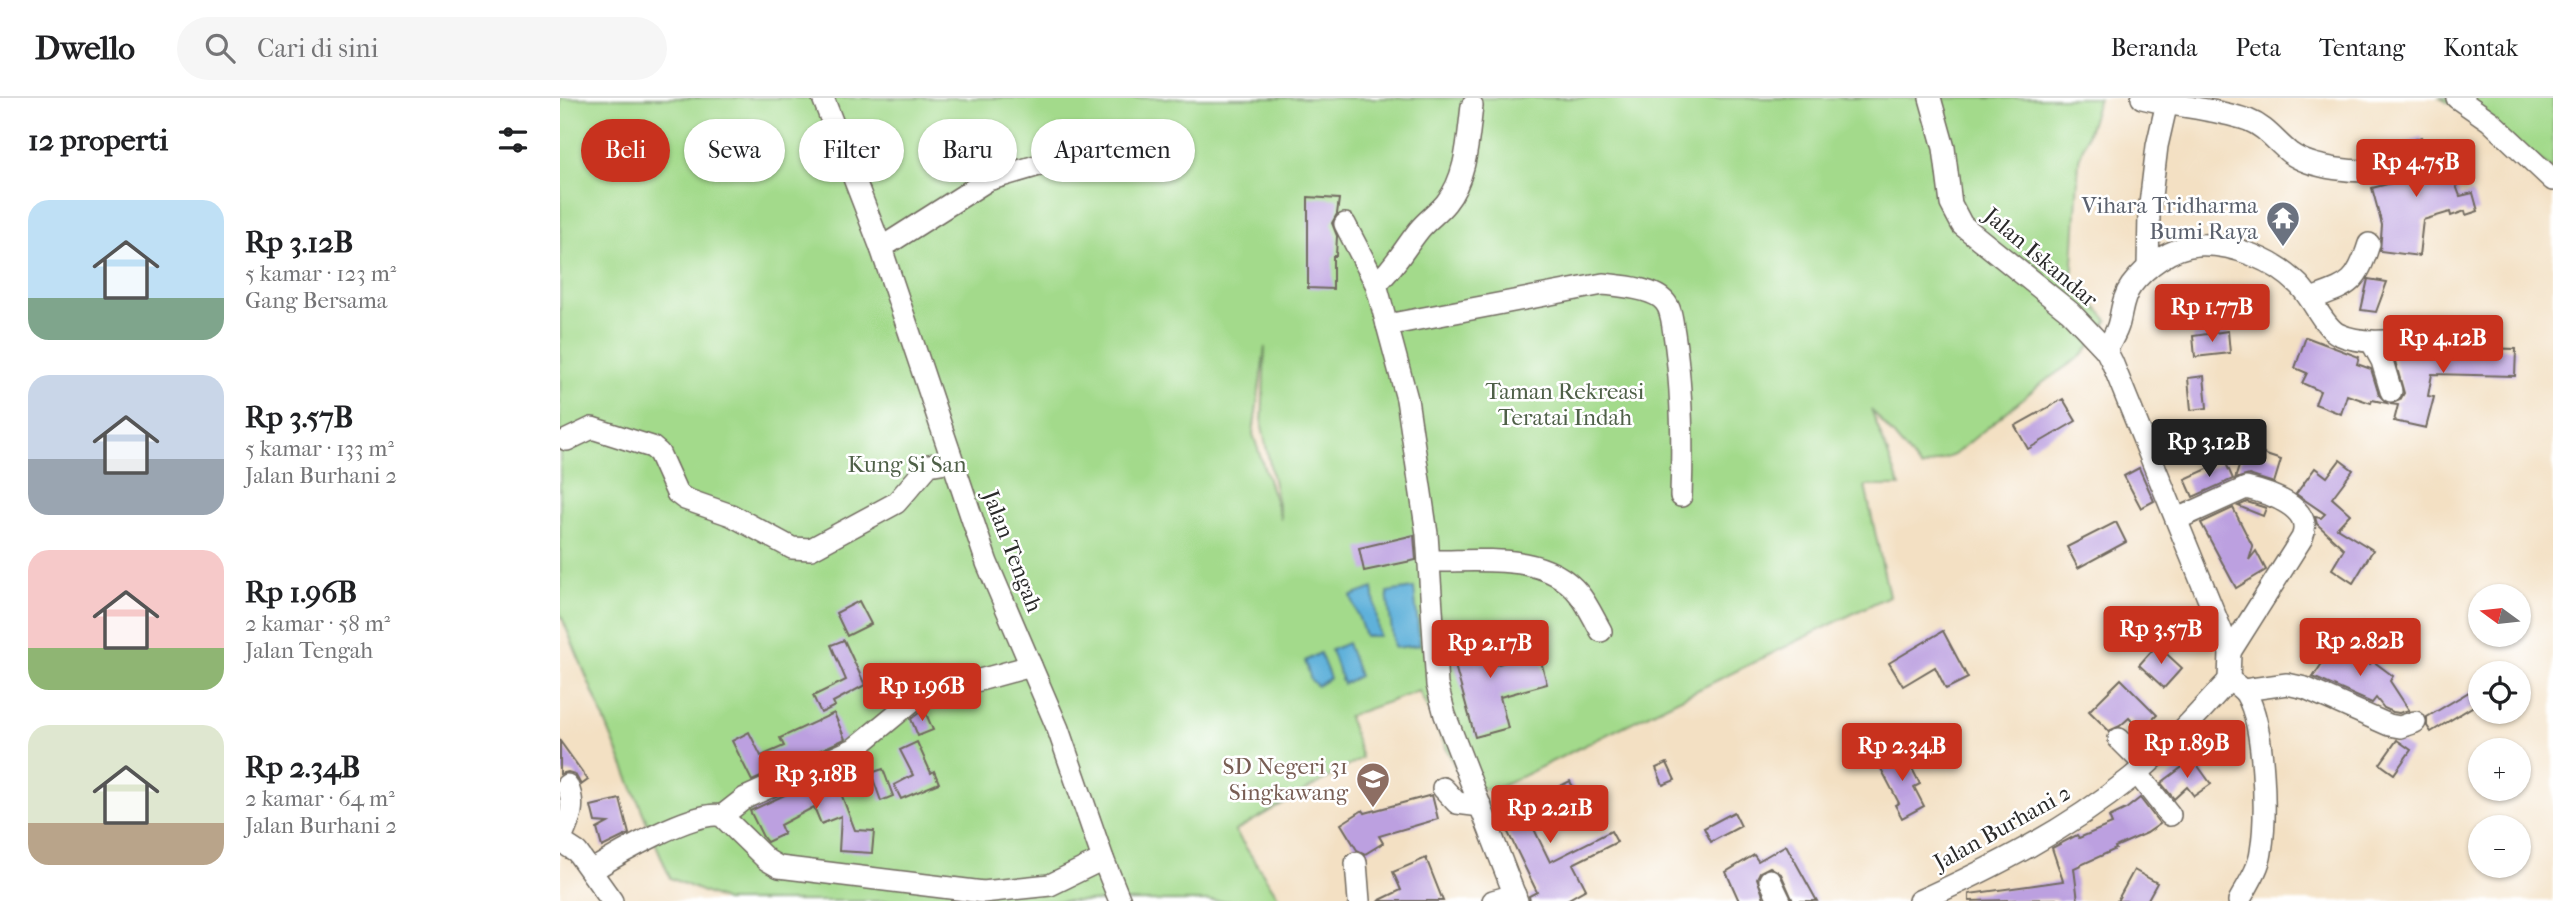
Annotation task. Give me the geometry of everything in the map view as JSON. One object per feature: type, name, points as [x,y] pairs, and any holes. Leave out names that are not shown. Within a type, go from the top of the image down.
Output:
[{"type":"street","name":"Jalan Tengah","points":[[822,98],[881,248],[987,563],[1058,729],[1120,901]]},
{"type":"street","name":"Jalan Iskandar","points":[[1930,98],[1944,148],[1951,204],[1962,225],[2070,312],[2106,350],[2230,652],[2237,685]]},
{"type":"street","points":[[2142,98],[2167,101],[2252,121],[2299,158],[2342,170],[2384,170]]},
{"type":"street","points":[[2457,98],[2490,121],[2553,180]]},
{"type":"street","points":[[2148,268],[2149,213],[2157,146],[2167,101]]},
{"type":"street","points":[[1376,284],[1392,269],[1420,229],[1447,202],[1457,183],[1467,150],[1472,106]]},
{"type":"street","points":[[881,248],[988,180],[1031,167]]},
{"type":"street","points":[[1345,224],[1376,284],[1407,399],[1429,561],[1437,685],[1445,715],[1516,898],[1493,901]]},
{"type":"street","points":[[2311,299],[2350,283],[2361,269],[2369,244]]},
{"type":"street","points":[[2106,350],[2118,326],[2123,302],[2130,288],[2148,268],[2178,251],[2197,245],[2229,248],[2276,266],[2311,299],[2326,326],[2348,338],[2371,341],[2432,337]]},
{"type":"street","points":[[1387,325],[1603,284],[1657,295],[1665,301],[1670,311],[1677,356],[1683,433],[1681,496]]},
{"type":"street","points":[[2371,341],[2386,369],[2391,391]]},
{"type":"street","points":[[567,440],[592,428],[643,442],[659,453],[677,493],[685,499],[731,515],[792,548],[803,550],[811,549],[881,513],[896,503],[929,466],[952,461]]},
{"type":"street","points":[[2177,519],[2246,488],[2277,499],[2296,510],[2302,517],[2305,532],[2302,538],[2230,652]]},
{"type":"street","points":[[1429,561],[1531,563],[1550,570],[1578,593],[1601,632]]},
{"type":"street","points":[[722,816],[745,798],[854,749],[917,697],[1031,666]]},
{"type":"street","points":[[2237,685],[2287,684],[2305,688],[2389,725],[2400,727],[2415,722]]},
{"type":"street","points":[[2237,685],[2252,707],[2260,738],[2263,832],[2261,855],[2239,901]]},
{"type":"street","name":"Jalan Burhani 2","points":[[1919,901],[2049,835],[2141,769],[2237,685]]},
{"type":"street","points":[[2119,739],[2170,815]]},
{"type":"street","points":[[567,785],[573,806],[560,841],[577,852],[612,901]]},
{"type":"street","points":[[1443,788],[1457,803],[1480,806]]},
{"type":"street","points":[[591,871],[634,845],[702,816],[715,814],[722,816],[767,860],[779,867],[983,892],[1050,885],[1103,859]]},
{"type":"street","points":[[1356,863],[1359,901]]},
{"type":"street","points":[[1770,880],[1780,901]]},
{"type":"green space","points":[[560,98],[2099,98],[2079,160],[2072,281],[2108,320],[2084,354],[2038,386],[1954,455],[1921,468],[1871,409],[1900,486],[1865,486],[1889,596],[1494,790],[1465,787],[1419,691],[1348,716],[1362,758],[1235,831],[1281,901],[725,901],[670,878],[560,613]],"holes":[[[1265,347],[1262,426],[1281,519],[1253,434]]]},
{"type":"green space","points":[[2440,98],[2553,98],[2553,170],[2511,139]]},
{"type":"water","points":[[1373,588],[1379,636],[1365,636],[1351,596]]},
{"type":"water","points":[[1414,588],[1420,645],[1394,648],[1387,592]]},
{"type":"water","points":[[1347,643],[1359,676],[1343,684],[1331,650]]},
{"type":"water","points":[[1320,653],[1330,678],[1317,686],[1311,680],[1305,661]]},
{"type":"building","points":[[2421,137],[2435,169],[2448,164],[2460,196],[2473,193],[2478,211],[2466,215],[2465,211],[2451,216],[2450,212],[2423,220],[2419,256],[2380,251],[2382,225],[2372,188],[2403,180],[2390,151]]},
{"type":"building","points":[[1308,197],[1339,199],[1337,214],[1332,223],[1337,236],[1336,256],[1333,256],[1333,289],[1308,288]]},
{"type":"building","points":[[2368,279],[2387,282],[2376,312],[2361,310]]},
{"type":"building","points":[[2228,331],[2230,353],[2195,357],[2193,336]]},
{"type":"building","points":[[2306,337],[2359,357],[2357,364],[2371,369],[2379,395],[2387,403],[2372,400],[2371,403],[2347,395],[2341,414],[2315,404],[2320,391],[2302,383],[2307,373],[2295,368]]},
{"type":"building","points":[[2451,347],[2516,349],[2515,376],[2432,374],[2428,396],[2434,397],[2426,428],[2394,421],[2398,405],[2390,404],[2400,400],[2404,393],[2393,354]]},
{"type":"building","points":[[2204,376],[2207,408],[2191,410],[2188,378]]},
{"type":"building","points":[[2063,399],[2076,421],[2028,449],[2015,426]]},
{"type":"building","points":[[2245,448],[2281,460],[2274,483],[2249,475],[2235,479]]},
{"type":"building","points":[[2340,460],[2353,470],[2332,498],[2350,514],[2337,528],[2373,550],[2353,583],[2332,569],[2344,549],[2317,524],[2315,517],[2321,518],[2325,514],[2296,494],[2315,468],[2327,477]]},
{"type":"building","points":[[2225,461],[2233,479],[2193,497],[2185,479]]},
{"type":"building","points":[[2139,468],[2154,501],[2141,508],[2124,476]]},
{"type":"building","points":[[2247,502],[2266,508],[2263,516],[2238,506]]},
{"type":"building","points":[[2233,508],[2253,547],[2249,560],[2256,551],[2266,570],[2236,588],[2201,523]]},
{"type":"building","points":[[2116,522],[2126,542],[2078,568],[2067,547]]},
{"type":"building","points":[[1414,535],[1416,560],[1364,571],[1359,548]]},
{"type":"building","points":[[859,601],[871,624],[847,636],[836,613]]},
{"type":"building","points":[[1481,627],[1491,666],[1539,653],[1547,684],[1500,697],[1508,728],[1475,737],[1447,637]]},
{"type":"building","points":[[1943,631],[1968,678],[1946,689],[1935,667],[1903,686],[1889,663]]},
{"type":"building","points":[[844,640],[865,685],[833,702],[835,706],[821,713],[813,696],[846,680],[831,645]]},
{"type":"building","points":[[2337,641],[2370,664],[2373,661],[2393,676],[2390,681],[2409,710],[2393,712],[2384,708],[2376,698],[2372,703],[2313,677]]},
{"type":"building","points":[[2157,645],[2182,668],[2164,688],[2139,665]]},
{"type":"building","points":[[2121,679],[2157,715],[2141,731],[2129,718],[2109,731],[2089,711]]},
{"type":"building","points":[[2468,693],[2468,709],[2431,732],[2427,726],[2427,717]]},
{"type":"building","points":[[924,709],[933,730],[918,736],[911,719]]},
{"type":"building","points":[[834,713],[845,739],[752,781],[732,741],[749,732],[761,756],[784,746],[780,738]]},
{"type":"building","points":[[2397,740],[2411,750],[2394,774],[2380,764]]},
{"type":"building","points":[[560,741],[588,780],[581,785],[575,774],[560,774]]},
{"type":"building","points":[[917,742],[931,773],[934,771],[939,783],[901,799],[894,785],[913,775],[900,750]]},
{"type":"building","points":[[1902,749],[1920,784],[1914,787],[1924,806],[1902,818],[1895,805],[1899,803],[1878,763]]},
{"type":"building","points":[[870,753],[873,762],[834,775],[855,830],[874,831],[872,853],[839,851],[841,816],[821,824],[814,807],[780,825],[784,834],[767,842],[750,811],[859,761]]},
{"type":"building","points":[[2193,759],[2211,784],[2194,796],[2187,787],[2174,799],[2161,783]]},
{"type":"building","points":[[1667,763],[1675,780],[1663,785],[1656,768]]},
{"type":"building","points":[[883,769],[893,796],[881,801],[871,773]]},
{"type":"building","points":[[1570,781],[1581,804],[1533,827],[1550,862],[1611,831],[1617,842],[1573,864],[1586,889],[1565,901],[1530,901],[1529,896],[1537,892],[1500,816]]},
{"type":"building","points":[[1432,795],[1438,819],[1379,836],[1383,843],[1365,854],[1357,850],[1341,824],[1363,810],[1365,813]]},
{"type":"building","points":[[2140,798],[2160,824],[2115,847],[2116,849],[2074,868],[2078,901],[1969,901],[1969,894],[2063,881],[2052,848],[2077,835],[2079,838],[2112,824],[2109,817]]},
{"type":"building","points":[[620,799],[629,834],[602,847],[597,829],[608,823],[595,822],[591,806]]},
{"type":"building","points":[[1734,812],[1741,826],[1711,842],[1704,828]]},
{"type":"building","points":[[1786,845],[1817,901],[1793,901],[1781,874],[1770,867],[1760,872],[1757,878],[1765,901],[1739,901],[1726,872],[1754,855],[1758,861]]},
{"type":"building","points":[[1426,858],[1443,901],[1378,901],[1401,890],[1393,872]]},
{"type":"building","points":[[2134,870],[2157,883],[2147,901],[2117,901]]},
{"type":"place","name":"Vihara Tridharma Bumi Raya","points":[[2283,248]]},
{"type":"place","name":"SD Negeri 31 Singkawang","points":[[1373,809]]},
{"type":"park label","name":"Taman Rekreasi Teratai Indah","points":[[1565,404]]},
{"type":"park label","name":"Kung Si San","points":[[907,464]]}]
